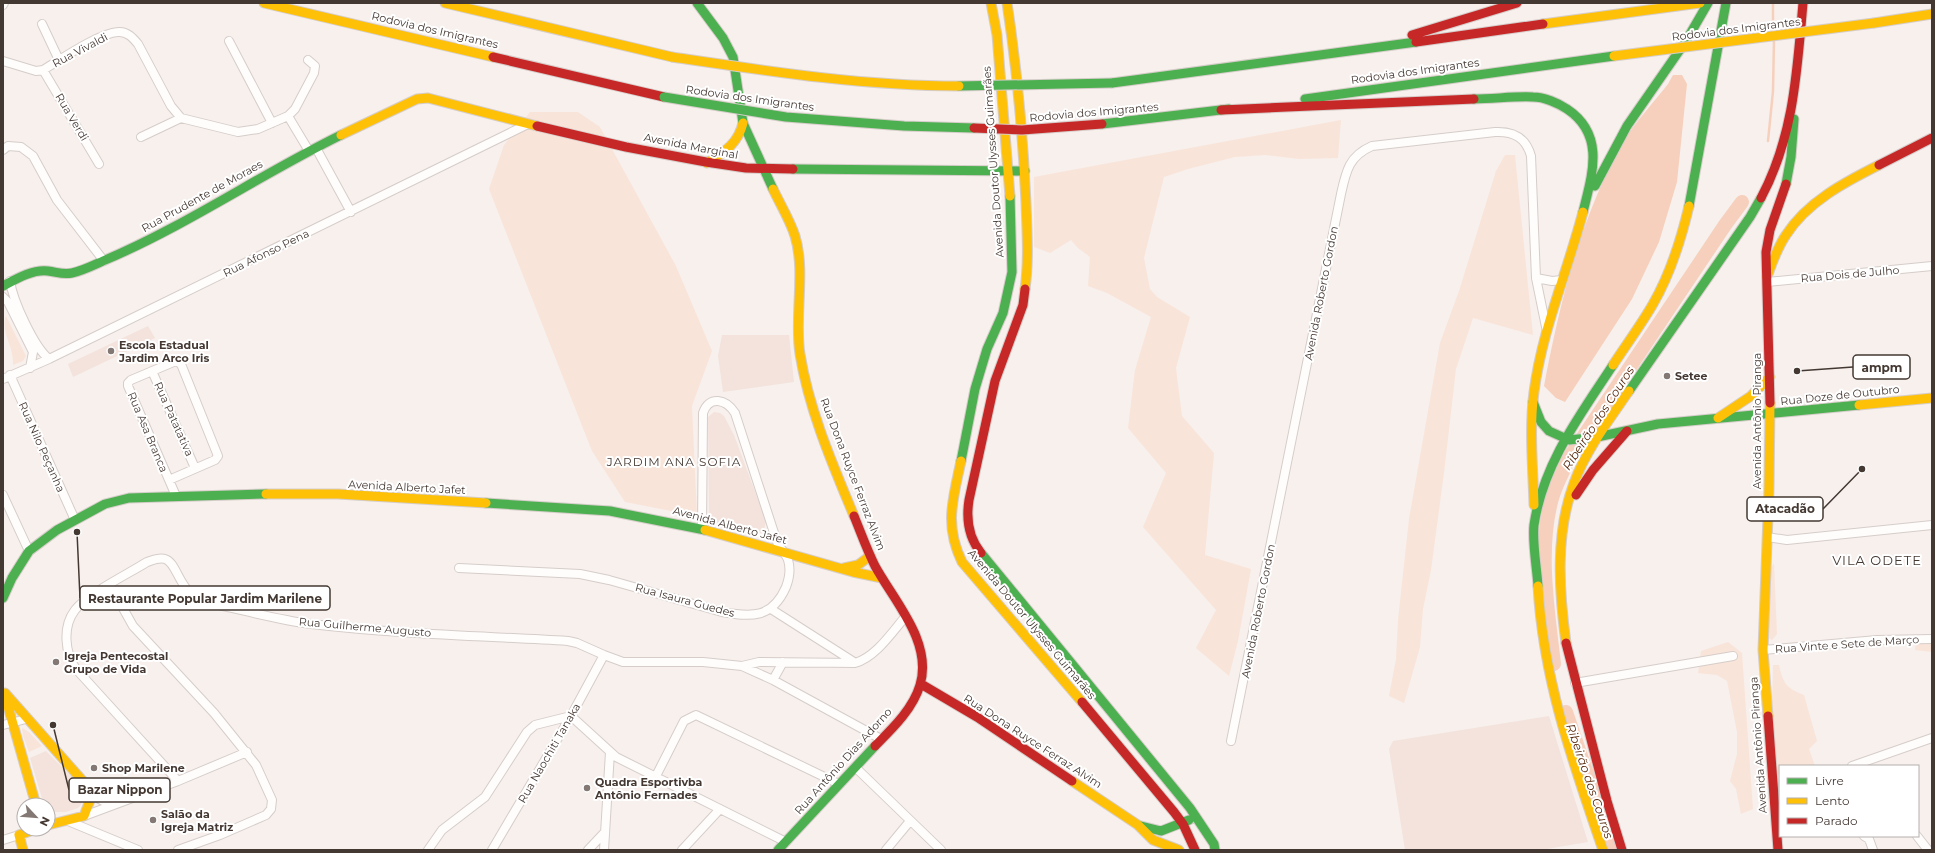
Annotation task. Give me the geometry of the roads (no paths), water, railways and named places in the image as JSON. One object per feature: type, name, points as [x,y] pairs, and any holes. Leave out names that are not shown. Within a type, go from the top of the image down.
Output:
[{"type":"main road","name":"Rodovia dos Imigrantes","points":[[264,3],[664,97],[786,117],[904,126],[1022,130],[1102,124],[1221,110],[1932,14]]},
{"type":"main road","points":[[445,3],[672,57],[793,75],[908,86],[1024,86],[1112,83],[1700,3]]},
{"type":"main road","name":"Rua Dona Ruyce Ferraz Alvim","points":[[697,3],[723,38],[733,57],[743,123],[796,236],[799,252],[797,330],[800,354],[813,408],[870,556],[906,616],[919,647],[922,670],[921,684],[977,717],[1138,825],[1153,840],[1176,849]]},
{"type":"main road","name":"Avenida Doutor Ulysses Guimarães","points":[[991,3],[997,36],[1008,171],[1012,267],[1008,295],[983,360],[975,389],[950,513],[951,530],[958,554],[996,603],[1057,672],[1183,824],[1195,849]]},
{"type":"main road","name":"Avenida Doutor Ulysses Guimarães","points":[[1007,3],[1014,49],[1025,171],[1028,269],[1027,288],[1019,318],[995,381],[969,500],[967,516],[968,526],[971,538],[978,549],[1196,816],[1214,847]]},
{"type":"main road","points":[[1365,49],[1517,3]]},
{"type":"main road","points":[[1602,850],[1567,746],[1545,656],[1539,611],[1534,526],[1533,401],[1536,378],[1562,280],[1582,217],[1597,181],[1614,148],[1686,41],[1708,3]]},
{"type":"main road","points":[[1534,526],[1547,476],[1567,439],[1653,304],[1676,258],[1692,200],[1726,3]]},
{"type":"main road","points":[[1622,850],[1567,654],[1562,616],[1560,581],[1564,516],[1574,482],[1594,437],[1756,208],[1780,153],[1795,91],[1803,3]]},
{"type":"main road","name":"Avenida Antônio Piranga","points":[[1778,850],[1777,795],[1763,650],[1770,414],[1767,239],[1783,195],[1792,158],[1795,91]]},
{"type":"main road","points":[[1221,110],[1534,97],[1550,99],[1563,104],[1574,113],[1584,124],[1591,137],[1594,162],[1582,217]]},
{"type":"main road","name":"Avenida Marginal","points":[[407,104],[417,99],[428,98],[528,124],[707,163],[746,168],[1025,171]]},
{"type":"main road","name":"Rua Prudente de Moraes","points":[[6,283],[34,273],[48,271],[57,274],[73,273],[104,261],[166,230],[313,149],[407,104]]},
{"type":"main road","points":[[707,163],[735,145],[741,135],[743,123]]},
{"type":"main road","points":[[1767,280],[1779,246],[1789,230],[1802,214],[1819,200],[1932,138]]},
{"type":"main road","points":[[1012,267],[1014,277],[1007,315],[1012,320],[1019,318]]},
{"type":"main road","points":[[995,381],[994,366],[1008,332],[1005,328],[996,327]]},
{"type":"main road","points":[[1718,419],[1750,396],[1770,377]]},
{"type":"main road","name":"Rua Doze de Outubro","points":[[1567,439],[1594,437],[1658,424],[1932,398]]},
{"type":"main road","points":[[1533,401],[1541,422],[1549,431],[1567,439]]},
{"type":"main road","points":[[1564,516],[1593,470],[1627,431]]},
{"type":"main road","name":"Avenida Alberto Jafet","points":[[3,598],[15,572],[29,551],[75,520],[115,500],[176,496],[274,493],[338,494],[602,510],[651,518],[702,529],[882,578]]},
{"type":"main road","points":[[844,568],[858,565],[870,556]]},
{"type":"main road","points":[[996,603],[1015,613],[1034,633],[1046,634]]},
{"type":"main road","name":"Rua Antônio Dias Adorno","points":[[778,850],[881,739],[914,699],[921,684]]},
{"type":"main road","points":[[4,690],[26,719],[89,788],[92,795],[84,816],[56,823]]},
{"type":"main road","points":[[4,690],[7,724],[33,797]]},
{"type":"main road","name":"Rua Dona Ruyce Ferraz Alvim","points":[[1138,825],[1155,831],[1183,824],[1196,816]]},
{"type":"main road","points":[[1170,828],[1170,838],[1176,849]]},
{"type":"main road","points":[[20,837],[23,850]]},
{"type":"main road","points":[[1184,850],[1214,847]]},
{"type":"street","points":[[42,24],[59,60]]},
{"type":"street","name":"Rua Vivaldi","points":[[43,70],[106,34],[118,32],[133,37],[171,106],[180,118]]},
{"type":"street","points":[[228,41],[272,122]]},
{"type":"street","points":[[141,137],[180,118],[238,132],[249,131],[288,116],[295,109],[314,73],[314,66],[308,60]]},
{"type":"street","points":[[3,61],[36,71],[43,70]]},
{"type":"street","name":"Rua Verdi","points":[[43,70],[99,164]]},
{"type":"street","points":[[288,116],[313,149],[351,212]]},
{"type":"street","name":"Rua Afonso Pena","points":[[7,377],[49,359],[528,124]]},
{"type":"street","name":"Avenida Roberto Gordon","points":[[1231,741],[1340,201],[1345,178],[1351,162],[1356,155],[1372,146],[1504,131],[1522,139],[1528,146],[1532,156],[1536,278],[1547,334]]},
{"type":"street","points":[[3,150],[8,146],[21,147],[33,156],[56,200],[104,261]]},
{"type":"street","name":"Rua Dois de Julho","points":[[1767,280],[1932,266]]},
{"type":"street","points":[[1536,278],[1552,281],[1562,280]]},
{"type":"street","points":[[6,283],[39,349],[49,359]]},
{"type":"street","points":[[3,297],[8,302],[33,352],[34,356],[30,368]]},
{"type":"street","name":"Rua Asa Branca","points":[[169,480],[215,460],[218,456],[181,364],[176,361],[131,380],[128,386],[169,480],[176,496]]},
{"type":"street","name":"Rua Patatativa","points":[[152,371],[195,468]]},
{"type":"street","name":"Rua Nilo Peçanha","points":[[7,377],[75,520]]},
{"type":"street","points":[[702,529],[703,413],[708,405],[718,401],[726,403],[735,412],[777,542],[788,560],[788,581],[783,592],[771,609],[855,663]]},
{"type":"street","points":[[3,495],[29,551]]},
{"type":"street","points":[[1767,537],[1787,540],[1932,525]]},
{"type":"street","name":"Rua Guilherme Augusto","points":[[110,585],[147,562],[159,558],[168,560],[184,586],[198,600],[309,624],[395,632],[568,641],[577,643],[604,656]]},
{"type":"street","name":"Rua Isaura Guedes","points":[[459,568],[580,574],[609,580],[740,615],[760,614],[771,609]]},
{"type":"street","points":[[178,781],[76,669],[68,654],[67,628],[75,610],[94,594],[110,585],[133,626],[214,713],[247,752],[256,765],[272,800],[271,809],[266,815],[178,850]]},
{"type":"street","points":[[742,666],[759,662],[855,663],[871,654],[906,616]]},
{"type":"street","name":"Rua Vinte e Sete de Março","points":[[1763,650],[1812,644],[1894,639],[1932,639]]},
{"type":"street","points":[[604,656],[615,660],[629,662],[702,662],[742,666],[773,680],[881,739]]},
{"type":"street","name":"Rua Naochiti Tanaka","points":[[492,850],[571,716],[604,656]]},
{"type":"street","points":[[1575,684],[1733,656]]},
{"type":"street","points":[[773,680],[783,662]]},
{"type":"street","points":[[656,776],[684,721],[696,715],[839,784]]},
{"type":"street","points":[[428,850],[442,830],[485,797],[527,732],[535,725],[571,716],[610,752],[625,762],[656,776],[720,810],[786,842]]},
{"type":"street","points":[[7,724],[26,719]]},
{"type":"street","points":[[1862,764],[1932,738]]},
{"type":"street","points":[[84,816],[178,781],[247,752]]},
{"type":"street","points":[[604,850],[610,752]]},
{"type":"street","points":[[855,767],[941,850]]},
{"type":"street","points":[[92,795],[105,802],[117,804]]},
{"type":"street","points":[[682,850],[720,810]]},
{"type":"street","points":[[68,821],[138,850]]},
{"type":"street","points":[[886,850],[910,821]]},
{"type":"street","points":[[588,850],[605,832]]},
{"type":"street","points":[[3,840],[16,836]]},
{"type":"street","points":[[1866,837],[1869,839],[1873,850]]},
{"type":"street","points":[[1918,837],[1928,850]]},
{"type":"waterway","name":"Ribeirão dos Couros","points":[[1773,3],[1773,30]]},
{"type":"waterway","name":"Ribeirão dos Couros","points":[[1768,141],[1773,91],[1774,39]]},
{"type":"waterway","name":"Ribeirão dos Couros","points":[[1554,664],[1545,579],[1545,557],[1548,515],[1556,486],[1569,458],[1725,225],[1742,202]]},
{"type":"waterway","name":"Ribeirão dos Couros","points":[[1566,712],[1613,850]]},
{"type":"place","name":"Escola Estadual Jardim Arco Iris","points":[[111,351]]},
{"type":"place","name":"ampm","points":[[1797,371]]},
{"type":"place","name":"Setee","points":[[1667,376]]},
{"type":"place","name":"Atacadão","points":[[1862,469]]},
{"type":"place","name":"Restaurante Popular Jardim Marilene","points":[[77,532]]},
{"type":"place","name":"Igreja Pentecostal Grupo de Vida","points":[[56,662]]},
{"type":"place","name":"Bazar Nippon","points":[[53,725]]},
{"type":"place","name":"Shop Marilene","points":[[94,768]]},
{"type":"place","name":"Quadra Esportivba Antônio Fernades","points":[[587,788]]},
{"type":"place","name":"Salão da Igreja Matriz","points":[[153,820]]},
{"type":"district","name":"JARDIM ANA SOFIA","points":[[674,461]]},
{"type":"district","name":"VILA ODETE","points":[[1877,560]]}]
